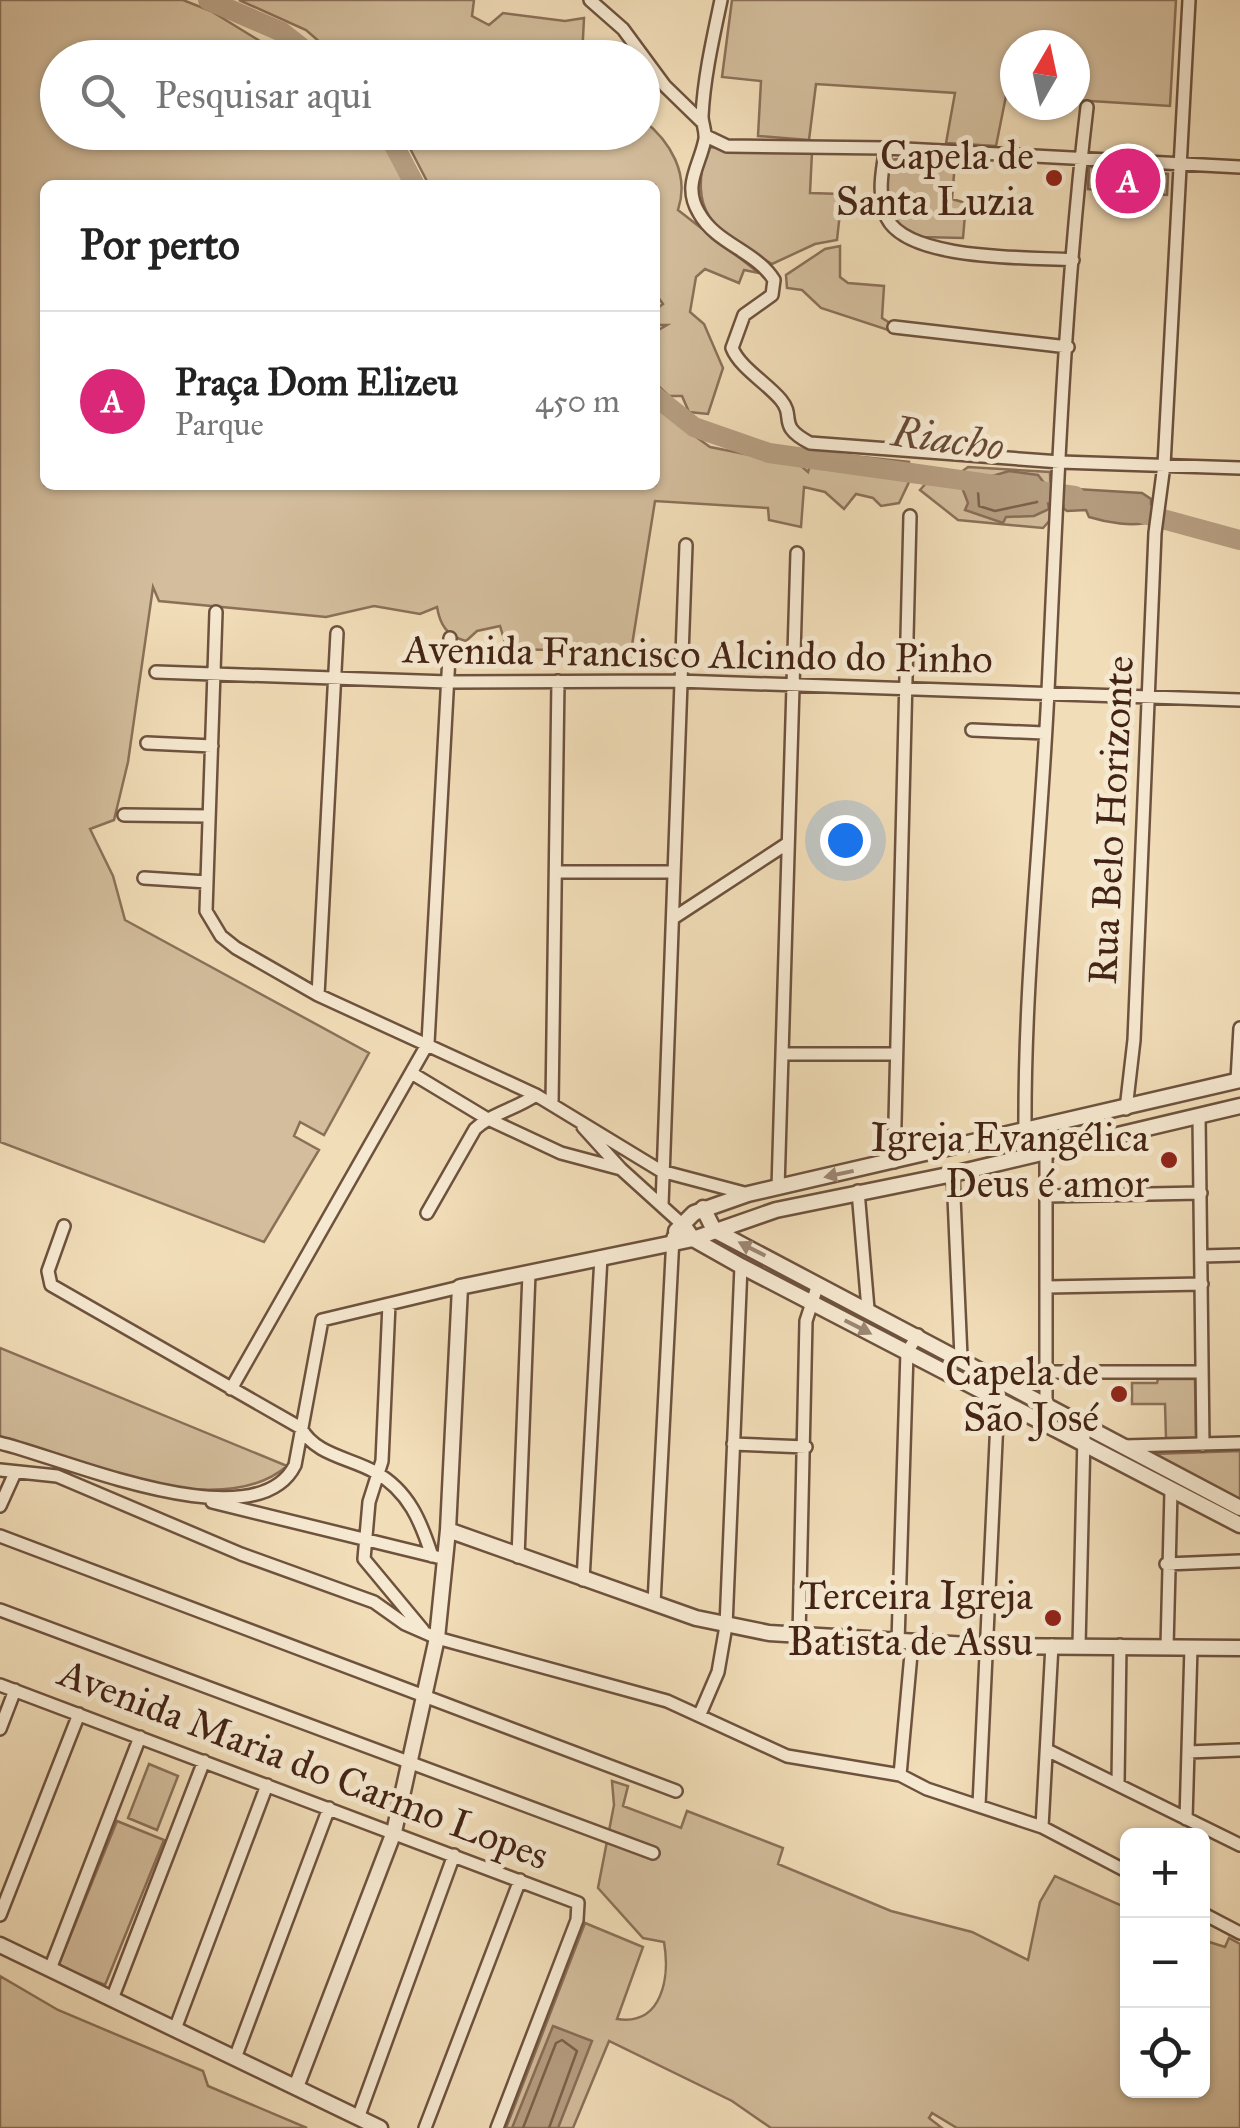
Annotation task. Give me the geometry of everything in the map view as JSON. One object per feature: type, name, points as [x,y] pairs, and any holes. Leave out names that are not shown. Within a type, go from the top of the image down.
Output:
[{"type":"street","points":[[590,0],[631,40]]},
{"type":"street","points":[[721,0],[702,121],[706,136],[693,169],[691,195],[699,214],[719,237],[771,274],[775,285],[768,300],[744,315],[732,352],[784,402],[790,429],[810,443],[1060,462],[1240,468]]},
{"type":"street","points":[[1164,465],[1190,0]]},
{"type":"street","points":[[660,79],[702,121]]},
{"type":"street","points":[[1026,1132],[1024,1035],[1048,695],[1054,504],[1084,120]]},
{"type":"street","points":[[706,136],[727,146],[886,148],[1240,167]]},
{"type":"street","points":[[886,148],[884,206],[888,218],[905,238],[936,248],[1074,260]]},
{"type":"street","points":[[894,327],[1068,346]]},
{"type":"street","name":"Rua Belo Horizonte","points":[[1126,1109],[1134,1040],[1158,498],[1164,465]]},
{"type":"street","points":[[894,1162],[910,516]]},
{"type":"street","points":[[662,1205],[675,916],[671,872],[686,545]]},
{"type":"street","points":[[778,1188],[797,553]]},
{"type":"street","points":[[216,612],[206,911],[221,936],[318,996],[536,1095],[661,1171],[748,1194]]},
{"type":"street","points":[[318,996],[337,633]]},
{"type":"street","points":[[231,1390],[428,1043],[450,638]]},
{"type":"street","name":"Avenida Francisco Alcindo do Pinho","points":[[156,672],[448,682],[678,681],[1240,700]]},
{"type":"street","points":[[552,1104],[558,682]]},
{"type":"street","points":[[972,730],[1044,732]]},
{"type":"street","points":[[147,743],[212,746]]},
{"type":"street","points":[[124,815],[208,816]]},
{"type":"street","points":[[675,916],[788,843]]},
{"type":"street","points":[[556,872],[671,872]]},
{"type":"street","points":[[144,878],[207,882]]},
{"type":"street","points":[[654,1603],[681,1235],[703,1208],[748,1194],[1239,1080],[1240,1028]]},
{"type":"street","points":[[782,1054],[896,1054]]},
{"type":"street","points":[[413,1074],[486,1118],[561,1153],[620,1168]]},
{"type":"street","points":[[427,1213],[465,1142],[486,1118],[508,1113],[536,1095]]},
{"type":"street","points":[[194,1497],[230,1497],[286,1480],[295,1465],[319,1327],[331,1315],[601,1258],[858,1192],[953,1174],[1240,1106]]},
{"type":"street","points":[[1199,1116],[1203,1445]]},
{"type":"street","points":[[577,1121],[620,1168],[662,1205],[681,1235],[1240,1525]]},
{"type":"street","points":[[1064,1123],[1066,1146]]},
{"type":"street","points":[[1046,1150],[1046,1406]]},
{"type":"street","points":[[953,1174],[961,1357]]},
{"type":"street","points":[[858,1192],[868,1309]]},
{"type":"street","points":[[1047,1196],[1201,1193]]},
{"type":"street","points":[[703,1208],[714,1230],[961,1357],[1240,1508]]},
{"type":"street","points":[[64,1226],[48,1271],[51,1285],[302,1428],[318,1446],[378,1474],[410,1502],[438,1557]]},
{"type":"street","points":[[1202,1256],[1240,1255]]},
{"type":"street","points":[[584,1580],[601,1258]]},
{"type":"street","points":[[700,1714],[718,1672],[726,1626],[741,1266]]},
{"type":"street","points":[[518,1557],[529,1273]]},
{"type":"street","points":[[799,1636],[806,1321],[818,1284]]},
{"type":"street","points":[[1046,1287],[1202,1284]]},
{"type":"street","points":[[296,2087],[394,1832],[422,1698],[438,1557],[448,1530],[460,1287]]},
{"type":"street","points":[[390,1304],[378,1474],[363,1541],[364,1559],[432,1636]]},
{"type":"street","points":[[900,1776],[907,1352],[918,1335]]},
{"type":"street","points":[[1048,1372],[1202,1372]]},
{"type":"street","points":[[978,1805],[998,1398]]},
{"type":"street","points":[[1079,1646],[1081,1442],[1089,1427]]},
{"type":"street","points":[[0,1443],[112,1480],[438,1557]]},
{"type":"street","points":[[1120,1446],[1240,1443]]},
{"type":"street","points":[[733,1444],[806,1447]]},
{"type":"street","points":[[0,1470],[14,1475],[57,1476],[241,1554],[374,1602],[432,1636],[561,1670],[700,1714],[787,1756],[900,1776],[1042,1827],[1120,1868]]},
{"type":"street","points":[[0,1506],[14,1475]]},
{"type":"street","points":[[1168,1647],[1166,1564],[1171,1491]]},
{"type":"street","points":[[448,1530],[726,1626],[799,1636],[984,1646],[1240,1648]]},
{"type":"street","points":[[0,1536],[676,1791]]},
{"type":"street","points":[[1166,1564],[1240,1562]]},
{"type":"street","points":[[0,1610],[652,1853]]},
{"type":"street","points":[[1042,1827],[1052,1645]]},
{"type":"street","points":[[1118,1784],[1120,1646]]},
{"type":"street","points":[[1186,1819],[1191,1647]]},
{"type":"street","name":"Avenida Maria do Carmo Lopes","points":[[0,1685],[574,1900],[581,1909],[497,2128]]},
{"type":"street","points":[[0,1729],[15,1690]]},
{"type":"street","points":[[0,1916],[78,1714]]},
{"type":"street","points":[[50,1969],[140,1737]]},
{"type":"street","points":[[1049,1750],[1240,1845]]},
{"type":"street","points":[[1188,1752],[1240,1750]]},
{"type":"street","points":[[112,1999],[204,1761]]},
{"type":"street","points":[[175,2029],[268,1785]]},
{"type":"street","points":[[235,2058],[329,1808]]},
{"type":"street","points":[[358,2118],[454,1855]]},
{"type":"street","points":[[425,2128],[520,1880]]},
{"type":"street","points":[[1210,1917],[1240,1934]]},
{"type":"street","points":[[0,1945],[380,2128]]},
{"type":"shaded area","points":[[0,0],[183,0],[211,11],[258,40],[40,40],[40,150],[387,150],[404,180],[40,180],[40,490],[660,490],[660,411],[710,447],[800,465],[808,472],[814,452],[909,462],[910,480],[899,503],[881,506],[873,498],[856,494],[844,509],[825,492],[804,487],[801,527],[769,520],[768,508],[655,501],[629,664],[577,654],[557,639],[551,650],[507,649],[500,626],[477,631],[466,641],[446,629],[437,607],[420,614],[374,606],[326,617],[159,601],[153,587],[128,762],[114,820],[90,829],[113,876],[125,920],[369,1053],[324,1135],[300,1122],[294,1136],[319,1150],[264,1242],[0,1142]]},
{"type":"shaded area","points":[[239,0],[474,0],[472,16],[489,25],[503,13],[565,21],[584,18],[583,40],[317,40],[306,30]]},
{"type":"shaded area","points":[[732,0],[1176,0],[1170,106],[1090,101],[1090,30],[1000,30],[1001,120],[996,146],[946,143],[955,93],[816,84],[809,140],[758,136],[761,81],[722,77]]},
{"type":"shaded area","points":[[660,136],[679,171],[678,210],[759,273],[744,270],[739,283],[705,269],[696,277],[690,312],[704,324],[723,368],[708,414],[689,412],[682,396],[669,396],[660,388],[660,329],[667,325],[660,325],[660,180],[426,180],[411,150],[660,150]]},
{"type":"shaded area","points":[[707,147],[812,152],[810,193],[842,194],[837,240],[815,244],[772,264],[722,231],[704,206],[701,190]]},
{"type":"shaded area","points":[[923,156],[955,162],[952,199],[966,203],[963,238],[921,237],[894,222],[885,193],[890,160]]},
{"type":"shaded area","points":[[1089,167],[1168,174],[1167,195],[1088,189]]},
{"type":"shaded area","points":[[840,246],[840,277],[848,283],[884,286],[882,318],[890,323],[888,330],[821,308],[802,290],[787,288],[786,275],[825,249]]},
{"type":"shaded area","points":[[968,467],[1050,472],[1051,519],[1043,528],[958,520],[920,490],[928,481],[948,482]]},
{"type":"shaded area","points":[[0,1348],[287,1466],[258,1482],[224,1489],[186,1489],[106,1472],[0,1438]]},
{"type":"shaded area","points":[[1158,1379],[1195,1379],[1196,1438],[1166,1438],[1165,1404],[1132,1404],[1132,1383],[1157,1383]]},
{"type":"shaded area","points":[[1240,1451],[1240,1500],[1153,1454]]},
{"type":"shaded area","points":[[149,1764],[178,1776],[157,1830],[128,1818]]},
{"type":"shaded area","points":[[612,1781],[628,1786],[623,1806],[681,1828],[687,1811],[783,1848],[778,1864],[891,1911],[972,1932],[1028,1960],[1040,1902],[1055,1876],[1120,1905],[1120,2098],[1210,2098],[1210,1942],[1225,1947],[1229,1938],[1240,1944],[1240,2128],[957,2128],[932,2113],[929,2118],[942,2128],[771,2128],[732,2101],[609,2041],[573,2128],[506,2128],[585,1923],[643,1947],[617,2019],[645,2015],[660,1996],[666,1969],[664,1942],[643,1938],[598,1888],[614,1805]]},
{"type":"shaded area","points":[[117,1821],[164,1840],[105,1985],[58,1966]]},
{"type":"shaded area","points":[[0,1976],[58,2010],[203,2071],[208,2086],[307,2128],[0,2128]]},
{"type":"water","points":[[1009,471],[1038,475],[1045,484],[1049,509],[1034,516],[1006,517],[1003,523],[965,510],[968,503],[963,490],[972,482]]},
{"type":"water","points":[[1076,489],[1142,493],[1151,499],[1151,521],[1120,524],[1089,517],[1086,510],[1067,511],[1063,508],[1067,492]]},
{"type":"water","points":[[553,2026],[592,2041],[558,2128],[512,2128]]},
{"type":"waterway","name":"Riacho","points":[[208,0],[292,40]]},
{"type":"waterway","name":"Riacho","points":[[397,150],[412,180]]},
{"type":"waterway","name":"Riacho","points":[[660,400],[694,427],[769,453],[1075,496]]},
{"type":"waterway","name":"Riacho","points":[[1137,512],[1240,540]]},
{"type":"place","name":"Capela de Santa Luzia","points":[[1054,178]]},
{"type":"place","name":"Praça Dom Elizeu","points":[[1128,181]]},
{"type":"place","name":"Igreja Evangélica Deus é amor","points":[[1169,1160]]},
{"type":"place","name":"Capela de São José","points":[[1119,1394]]},
{"type":"place","name":"Terceira Igreja Batista de Assu","points":[[1053,1618]]}]
